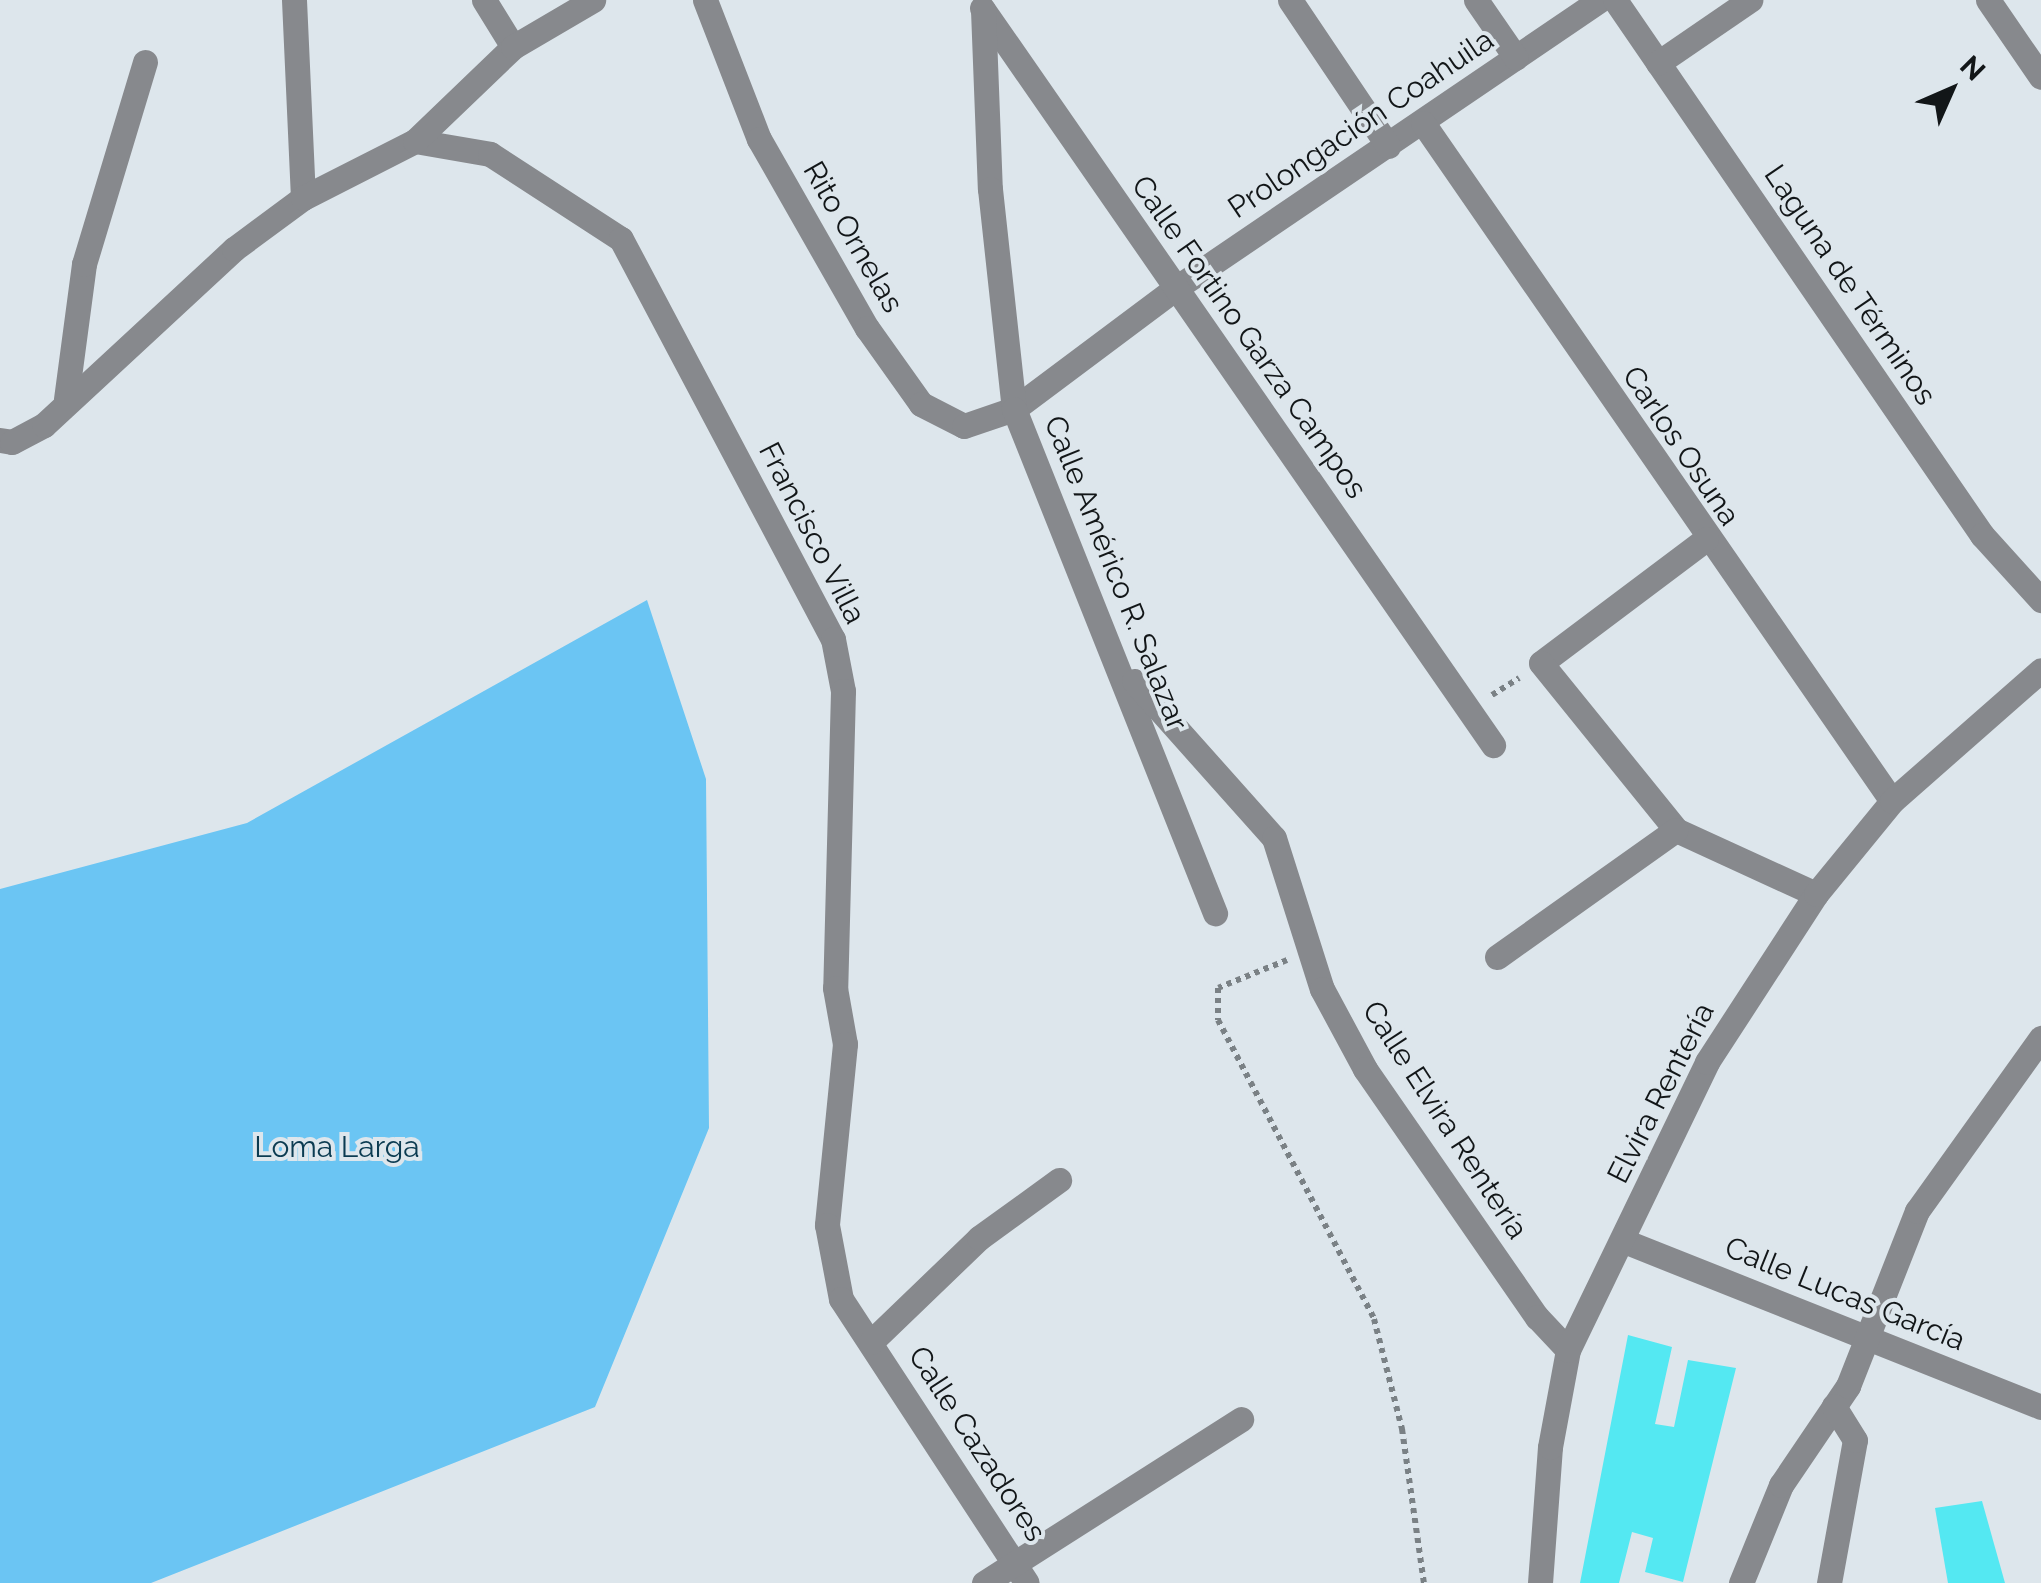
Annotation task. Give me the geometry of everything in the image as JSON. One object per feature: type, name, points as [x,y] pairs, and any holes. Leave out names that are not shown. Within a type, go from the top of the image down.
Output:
[{"type":"street","points":[[294,0],[303,198]]},
{"type":"street","points":[[484,0],[513,47]]},
{"type":"street","points":[[0,440],[12,442],[44,425],[66,399],[234,248],[303,198],[415,141],[513,47],[594,0]]},
{"type":"street","name":"Rito Ornelas","points":[[704,0],[773,166],[902,380],[921,404],[951,423],[981,423],[1014,409]]},
{"type":"street","points":[[1290,0],[1388,146]]},
{"type":"street","points":[[1476,0],[1516,58]]},
{"type":"street","name":"Prolongación Coahuila","points":[[1014,409],[1176,288],[1600,0]]},
{"type":"street","name":"Laguna de Términos","points":[[1615,0],[1982,535],[2041,600]]},
{"type":"street","points":[[1658,63],[1750,0]]},
{"type":"street","points":[[1988,0],[2041,77]]},
{"type":"street","name":"Calle Américo R. Salazar","points":[[979,5],[990,189],[1014,409],[1124,670],[1215,913]]},
{"type":"street","name":"Calle Fortino Garza Campos","points":[[979,5],[1493,745]]},
{"type":"street","points":[[66,399],[84,264],[146,62]]},
{"type":"street","name":"Carlos Osuna","points":[[1422,123],[1706,539],[1892,801]]},
{"type":"street","name":"Francisco Villa","points":[[415,141],[490,154],[621,238],[833,639],[843,706],[835,988],[845,1044],[827,1225],[842,1298],[872,1342]]},
{"type":"street","points":[[1706,539],[1541,663],[1676,830],[1816,894]]},
{"type":"street","name":"Calle Elvira Rentería","points":[[1124,670],[1274,838],[1322,989],[1366,1070],[1537,1318],[1568,1350]]},
{"type":"street","name":"Elvira Rentería","points":[[1540,1583],[1550,1447],[1568,1350],[1624,1241],[1707,1062],[1816,894],[1892,801],[2041,670]]},
{"type":"street","points":[[1497,957],[1676,830]]},
{"type":"street","points":[[1742,1583],[1781,1485],[1834,1406],[1868,1338],[1917,1211],[2041,1038]]},
{"type":"street","points":[[872,1342],[979,1238],[1059,1180]]},
{"type":"street","name":"Calle Lucas García","points":[[1624,1241],[2041,1407]]},
{"type":"street","name":"Calle Cazadores","points":[[872,1342],[1021,1572]]},
{"type":"street","points":[[1829,1583],[1856,1440],[1834,1406]]},
{"type":"street","points":[[984,1583],[1021,1572],[1241,1419]]},
{"type":"path","points":[[1468,711],[1541,663]]},
{"type":"path","points":[[1312,951],[1233,977],[1218,988],[1215,1005],[1374,1319],[1402,1429],[1424,1583]]},
{"type":"green space","name":"Loma Larga","points":[[647,600],[706,779],[709,1128],[595,1407],[151,1583],[0,1583],[0,889],[247,823]]},
{"type":"building","points":[[1628,1335],[1672,1347],[1655,1424],[1674,1427],[1688,1360],[1736,1368],[1683,1582],[1645,1572],[1653,1538],[1632,1532],[1619,1583],[1580,1583]]},
{"type":"building","points":[[1982,1501],[2005,1583],[1948,1583],[1935,1508]]}]
